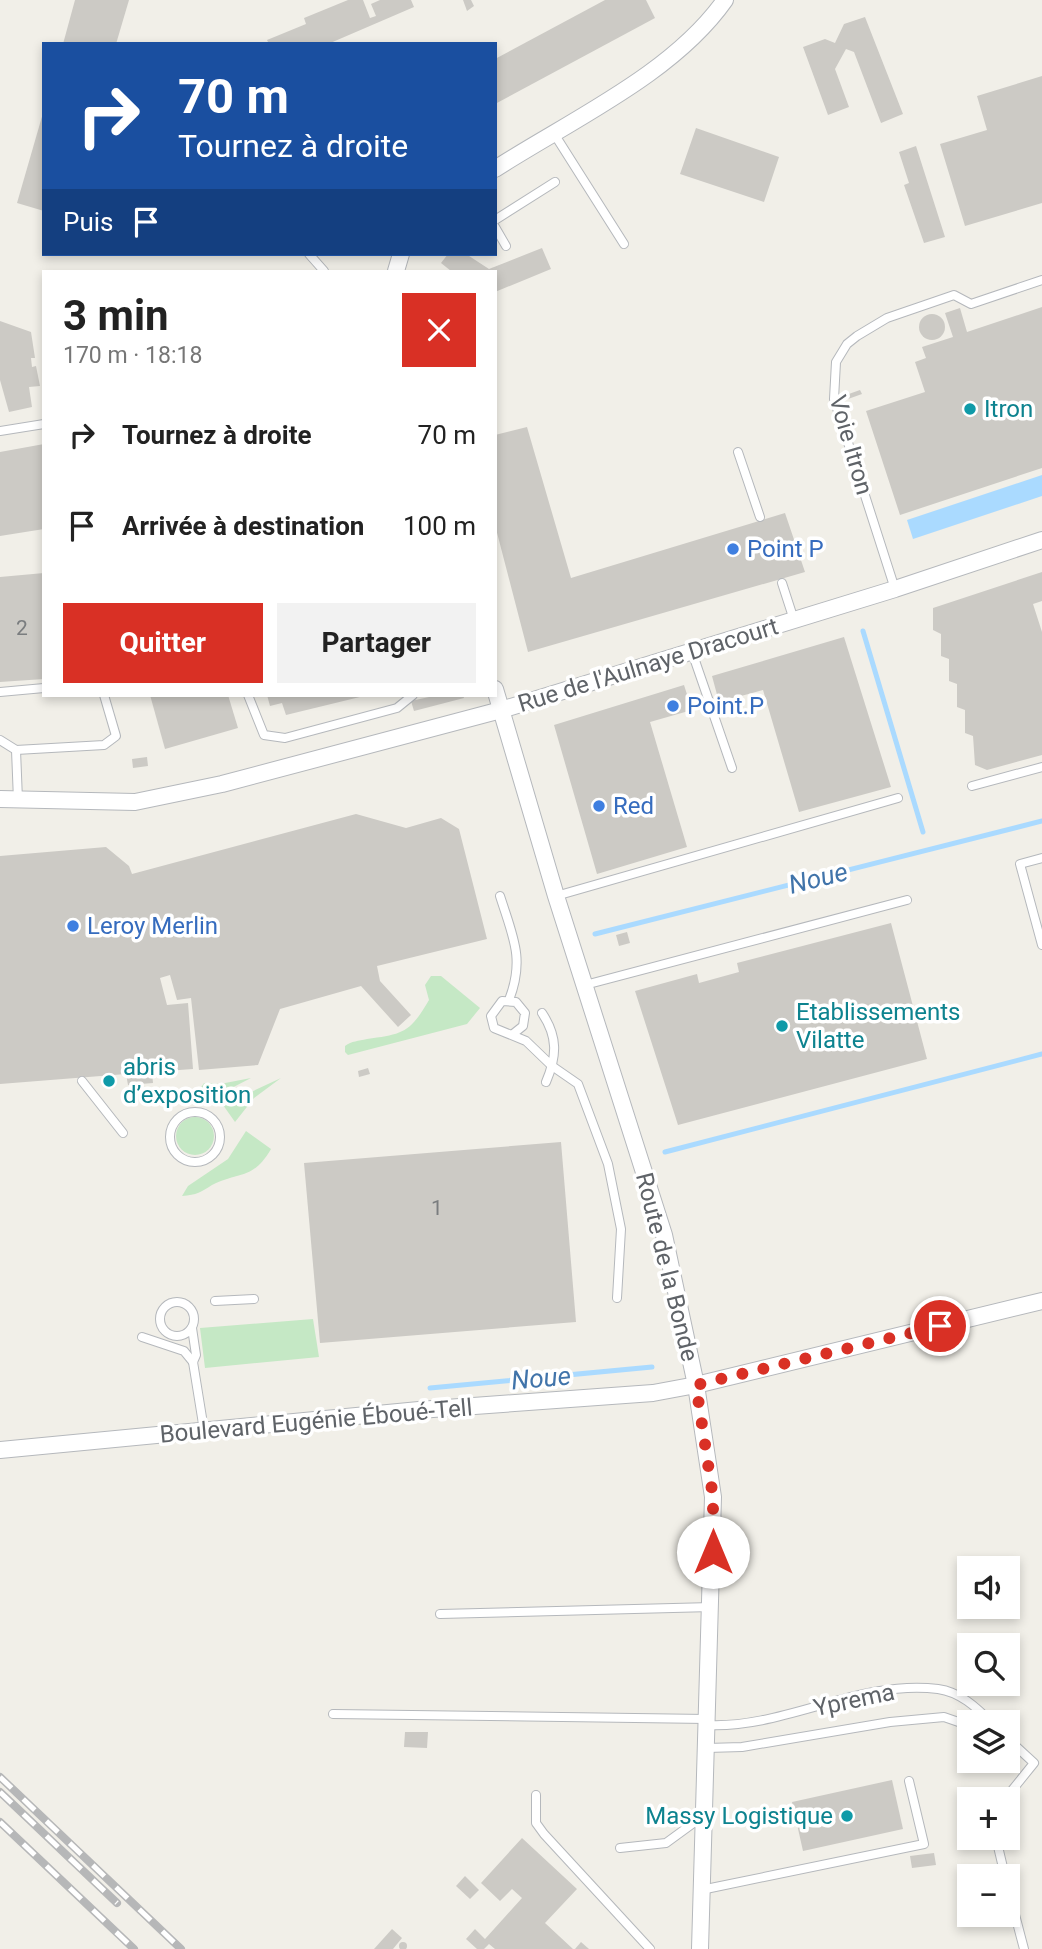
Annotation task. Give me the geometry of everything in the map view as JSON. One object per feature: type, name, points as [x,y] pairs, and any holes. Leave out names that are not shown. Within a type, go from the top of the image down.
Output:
[{"type":"street","points":[[497,168],[672,55],[705,25],[725,0]]},
{"type":"street","name":"Rue de l'Aulnaye Dracourt","points":[[0,799],[135,802],[222,784],[501,710],[895,589],[1042,540]]},
{"type":"street","name":"Route de la Bonde","points":[[497,696],[556,896],[664,1235],[696,1385],[713,1497],[708,1748],[703,1816],[700,1949]]},
{"type":"street","name":"Boulevard Eugénie Éboué-Tell","points":[[0,1450],[204,1430],[653,1393],[696,1385],[1042,1301]]},
{"type":"lane","points":[[552,132],[624,244]]},
{"type":"lane","points":[[497,219],[555,181]]},
{"type":"lane","points":[[497,230],[506,246]]},
{"type":"lane","points":[[311,256],[323,270]]},
{"type":"lane","name":"Voie Itron","points":[[895,589],[834,400],[836,362],[847,344],[887,318],[954,295],[971,304],[1042,280]]},
{"type":"lane","points":[[0,431],[42,424]]},
{"type":"lane","points":[[738,452],[760,517]]},
{"type":"lane","points":[[782,583],[793,620]]},
{"type":"lane","points":[[692,652],[732,768]]},
{"type":"lane","points":[[0,692],[42,688]]},
{"type":"lane","points":[[0,740],[16,750],[104,745],[116,736],[105,697]]},
{"type":"lane","points":[[249,697],[264,735],[285,738],[397,708],[410,697]]},
{"type":"lane","points":[[16,750],[18,800]]},
{"type":"lane","points":[[972,786],[1042,767]]},
{"type":"lane","points":[[556,896],[898,798]]},
{"type":"lane","points":[[1042,858],[1020,864],[1042,945]]},
{"type":"lane","points":[[500,896],[519,958],[518,977],[509,1000],[493,1009],[491,1022],[499,1032],[513,1034],[526,1041],[552,1066],[578,1084],[608,1164],[621,1229],[617,1298]]},
{"type":"lane","points":[[585,985],[906,900]]},
{"type":"lane","points":[[509,1000],[516,1002],[525,1013],[523,1026],[513,1034]]},
{"type":"lane","points":[[541,1013],[550,1026],[556,1046],[546,1082]]},
{"type":"lane","points":[[82,1081],[123,1133]]},
{"type":"lane","points":[[201,1112],[213,1118],[220,1133],[216,1152],[205,1160],[192,1162],[178,1156],[170,1144],[171,1129],[176,1119],[185,1113],[201,1112]]},
{"type":"lane","points":[[215,1301],[254,1299]]},
{"type":"lane","points":[[192,1328],[181,1335],[168,1333],[161,1323],[163,1310],[173,1302],[187,1304],[194,1314],[194,1362],[204,1430]]},
{"type":"lane","points":[[142,1337],[184,1351],[194,1362]]},
{"type":"lane","points":[[440,1614],[712,1607]]},
{"type":"lane","name":"Yprema","points":[[333,1714],[751,1724],[821,1706],[906,1689],[940,1689],[971,1702],[979,1710]]},
{"type":"lane","points":[[708,1748],[742,1747],[890,1722],[944,1717],[957,1722]]},
{"type":"lane","points":[[1015,1787],[1034,1763],[1020,1751]]},
{"type":"lane","points":[[701,1890],[924,1844],[909,1781]]},
{"type":"lane","points":[[536,1795],[537,1823],[544,1835],[650,1949]]},
{"type":"lane","points":[[620,1848],[666,1843],[703,1816]]},
{"type":"lane","points":[[1018,1927],[1024,1949]]},
{"type":"green space","points":[[431,976],[441,976],[480,1008],[467,1024],[348,1055],[345,1052],[345,1046],[350,1043],[397,1033],[411,1026],[429,1000],[425,985]]},
{"type":"green space","points":[[251,1078],[218,1095],[205,1096],[200,1089],[204,1083],[220,1084]]},
{"type":"green space","points":[[281,1078],[254,1098],[235,1122],[223,1105]]},
{"type":"green space","points":[[195,1117],[208,1123],[214,1136],[208,1149],[195,1155],[182,1149],[176,1136],[182,1123]]},
{"type":"green space","points":[[246,1131],[271,1149],[258,1166],[198,1193],[182,1196],[188,1186],[228,1159]]},
{"type":"green space","points":[[313,1319],[319,1357],[205,1368],[200,1328]]},
{"type":"water","points":[[1042,475],[1042,496],[913,539],[907,520]]},
{"type":"building","points":[[75,0],[129,0],[117,42],[64,42]]},
{"type":"building","points":[[348,0],[363,0],[370,18],[376,16],[371,4],[380,0],[411,0],[414,7],[333,42],[268,42],[267,40],[306,24],[304,18]]},
{"type":"building","points":[[463,0],[471,0],[474,6],[467,11]]},
{"type":"building","points":[[605,0],[646,0],[655,18],[497,103],[497,58]]},
{"type":"building","points":[[865,17],[903,114],[881,123],[854,52],[846,49],[835,69],[849,107],[828,115],[803,47],[825,39],[835,43],[844,24]]},
{"type":"building","points":[[1042,76],[1042,203],[965,226],[940,144],[987,130],[977,96]]},
{"type":"building","points":[[42,116],[42,210],[17,203]]},
{"type":"building","points":[[696,128],[779,157],[764,202],[680,174]]},
{"type":"building","points":[[916,146],[945,237],[924,243],[904,185],[909,183],[899,152]]},
{"type":"building","points":[[542,248],[551,269],[497,291],[497,270],[450,270],[441,263],[446,256],[469,256],[489,269]]},
{"type":"building","name":"Itron","points":[[1042,307],[1042,468],[900,515],[866,411],[925,392],[915,362],[926,358],[922,347],[953,337],[945,313],[960,308],[967,332]]},
{"type":"building","points":[[932,314],[941,318],[945,327],[941,336],[932,340],[923,336],[919,327],[923,318]]},
{"type":"building","points":[[0,321],[31,332],[35,358],[31,358],[32,367],[36,366],[40,386],[29,387],[32,407],[9,412],[0,380]]},
{"type":"building","points":[[860,390],[862,394],[848,399],[846,395]]},
{"type":"building","name":"Point P","points":[[527,427],[571,578],[785,513],[805,572],[528,652],[497,533],[497,434]]},
{"type":"building","points":[[42,444],[42,529],[0,536],[0,452]]},
{"type":"building","points":[[1042,572],[1042,601],[1033,604],[1042,632],[1042,755],[987,770],[975,765],[973,736],[965,733],[965,710],[957,707],[957,684],[949,681],[949,659],[941,656],[941,634],[933,630],[933,608]]},
{"type":"building","points":[[42,573],[42,679],[0,682],[0,577]]},
{"type":"building","points":[[844,637],[891,787],[799,812],[763,690],[719,702],[712,676]]},
{"type":"building","points":[[684,685],[692,710],[650,722],[687,847],[597,874],[554,725]]},
{"type":"building","points":[[151,697],[229,697],[238,728],[165,749]]},
{"type":"building","points":[[268,697],[360,697],[286,715],[282,703],[270,706]]},
{"type":"building","points":[[429,697],[464,698],[414,711],[411,701]]},
{"type":"building","points":[[147,757],[148,766],[133,768],[132,759]]},
{"type":"building","points":[[356,814],[406,828],[441,818],[459,829],[487,939],[377,966],[380,981],[411,1015],[398,1027],[361,986],[280,1009],[258,1065],[199,1070],[191,998],[177,1000],[170,975],[160,978],[167,1005],[188,1003],[193,1069],[152,1072],[153,1083],[128,1085],[126,1074],[0,1084],[0,856],[106,847],[129,866],[132,874]]},
{"type":"building","name":"Etablissements Vilatte","points":[[891,923],[927,1059],[678,1125],[635,991],[697,974],[699,983],[739,972],[737,963]]},
{"type":"building","points":[[627,932],[630,943],[619,946],[616,935]]},
{"type":"building","points":[[368,1068],[370,1074],[359,1077],[358,1071]]},
{"type":"building","name":"abris d’exposition","points":[[114,1077],[116,1084],[104,1086],[103,1078]]},
{"type":"building","points":[[561,1142],[576,1322],[320,1343],[304,1163]]},
{"type":"building","points":[[405,1732],[428,1732],[427,1748],[404,1747]]},
{"type":"building","name":"Massy Logistique","points":[[892,1780],[903,1829],[803,1851],[792,1802]]},
{"type":"building","points":[[522,1838],[577,1889],[545,1923],[573,1949],[495,1949],[489,1944],[484,1949],[477,1949],[466,1939],[475,1929],[485,1939],[522,1898],[512,1889],[500,1901],[481,1883]]},
{"type":"building","points":[[934,1853],[936,1865],[912,1868],[910,1856]]},
{"type":"building","points":[[465,1876],[479,1890],[470,1899],[456,1886]]},
{"type":"building","points":[[392,1929],[402,1938],[393,1949],[374,1949]]},
{"type":"building","points":[[403,1942],[407,1946],[403,1950],[399,1946]]},
{"type":"building","points":[[581,1942],[589,1949],[575,1949]]},
{"type":"waterway","name":"Noue","points":[[863,631],[923,832]]},
{"type":"waterway","name":"Noue","points":[[595,934],[1042,821]]},
{"type":"waterway","name":"Noue","points":[[665,1152],[1042,1054]]},
{"type":"waterway","name":"Noue","points":[[430,1388],[652,1367]]},
{"type":"railway","points":[[0,1777],[181,1949]]},
{"type":"railway","points":[[0,1792],[117,1903]]},
{"type":"railway","points":[[0,1822],[134,1949]]},
{"type":"place","name":"Itron","points":[[970,409]]},
{"type":"place","name":"Point P","points":[[733,549]]},
{"type":"place","name":"Point.P","points":[[673,706]]},
{"type":"place","name":"Red","points":[[599,806]]},
{"type":"place","name":"Leroy Merlin","points":[[73,926]]},
{"type":"place","name":"Etablissements Vilatte","points":[[782,1026]]},
{"type":"place","name":"abris d’exposition","points":[[109,1081]]},
{"type":"place","name":"Massy Logistique","points":[[847,1816]]},
{"type":"route","points":[[713,1552],[713,1497],[696,1385],[940,1326]]}]
